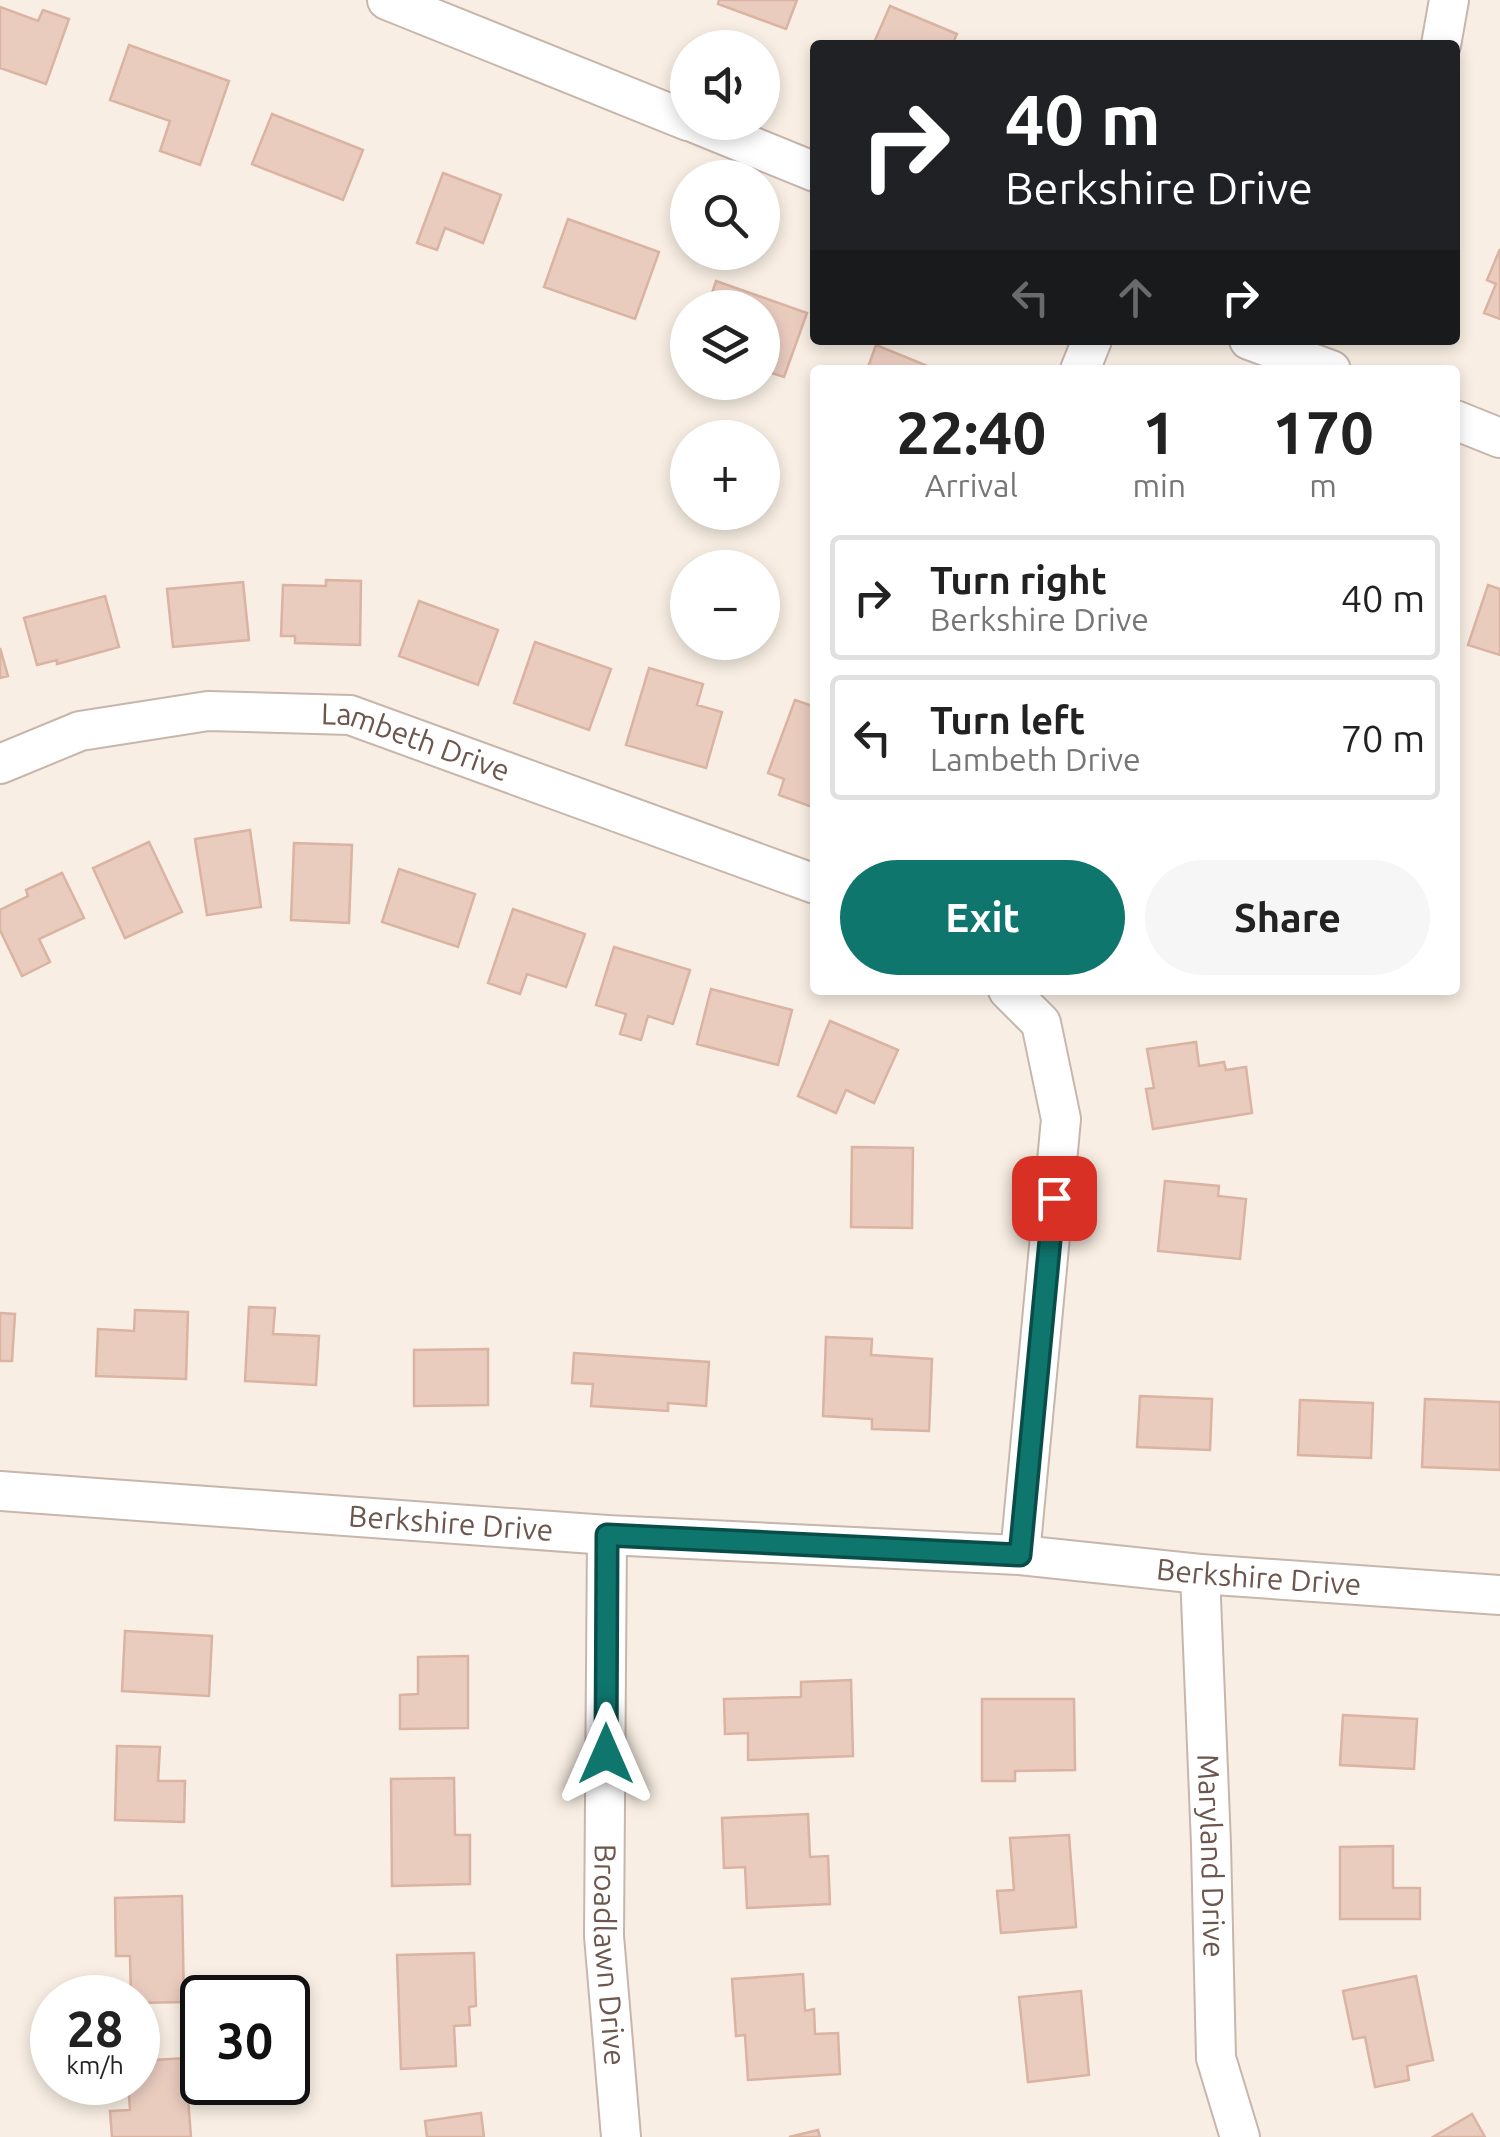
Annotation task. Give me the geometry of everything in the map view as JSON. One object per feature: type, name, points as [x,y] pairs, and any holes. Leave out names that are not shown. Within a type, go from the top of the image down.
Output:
[{"type":"street","points":[[387,0],[670,114]]},
{"type":"street","points":[[1442,40],[1449,0]]},
{"type":"street","points":[[735,140],[810,170]]},
{"type":"street","points":[[1270,345],[1324,358]]},
{"type":"street","points":[[1460,422],[1500,438]]},
{"type":"street","name":"Lambeth Drive","points":[[0,764],[80,731],[208,710],[350,715],[810,882]]},
{"type":"street","points":[[1013,995],[1041,1023],[1061,1119],[1020,1555]]},
{"type":"street","name":"Berkshire Drive","points":[[0,1491],[607,1535],[1020,1555],[1200,1574],[1500,1595]]},
{"type":"street","name":"Broadlawn Drive","points":[[607,1535],[604,1936],[621,2137]]},
{"type":"street","name":"Maryland Drive","points":[[1200,1574],[1216,2058],[1240,2137]]},
{"type":"building","points":[[719,0],[797,0],[786,29],[718,4]]},
{"type":"building","points":[[890,6],[957,34],[954,40],[875,40]]},
{"type":"building","points":[[0,7],[38,21],[43,10],[69,19],[46,84],[0,68]]},
{"type":"building","points":[[129,45],[229,81],[200,165],[160,151],[170,121],[110,100]]},
{"type":"building","points":[[272,114],[363,150],[343,200],[252,164]]},
{"type":"building","points":[[443,173],[501,195],[483,243],[445,228],[437,250],[417,243]]},
{"type":"building","points":[[568,219],[659,252],[635,319],[544,287]]},
{"type":"building","points":[[1500,249],[1500,319],[1484,313],[1496,284],[1487,280]]},
{"type":"building","points":[[716,281],[742,290],[713,290]]},
{"type":"building","points":[[780,304],[807,313],[784,377],[780,376]]},
{"type":"building","points":[[876,345],[925,365],[869,365]]},
{"type":"building","points":[[326,580],[361,581],[360,645],[295,643],[295,636],[281,636],[283,585],[326,586]]},
{"type":"building","points":[[243,582],[249,640],[173,647],[167,589]]},
{"type":"building","points":[[1488,585],[1500,589],[1500,655],[1468,645]]},
{"type":"building","points":[[105,596],[119,647],[57,664],[57,660],[37,665],[24,618]]},
{"type":"building","points":[[419,601],[498,630],[478,685],[399,656]]},
{"type":"building","points":[[535,642],[611,669],[589,730],[514,703]]},
{"type":"building","points":[[0,648],[8,676],[0,678]]},
{"type":"building","points":[[649,668],[703,684],[697,705],[722,712],[706,768],[626,745]]},
{"type":"building","points":[[795,700],[810,705],[810,806],[779,795],[784,779],[768,773]]},
{"type":"building","points":[[250,830],[261,907],[207,915],[195,839]]},
{"type":"building","points":[[149,842],[182,912],[125,938],[93,868]]},
{"type":"building","points":[[294,843],[352,845],[349,923],[291,920]]},
{"type":"building","points":[[399,869],[475,894],[458,947],[382,922]]},
{"type":"building","points":[[62,873],[84,918],[39,939],[50,962],[22,976],[0,930],[0,910],[28,896],[26,890]]},
{"type":"building","points":[[513,909],[585,934],[566,987],[527,974],[520,994],[488,983]]},
{"type":"building","points":[[614,947],[690,970],[673,1024],[648,1016],[641,1040],[620,1034],[626,1014],[596,1005]]},
{"type":"building","points":[[711,989],[792,1010],[778,1065],[697,1044]]},
{"type":"building","points":[[830,1021],[898,1050],[874,1103],[846,1090],[836,1113],[798,1096]]},
{"type":"building","points":[[1196,1042],[1199,1066],[1224,1062],[1226,1070],[1246,1067],[1252,1113],[1153,1129],[1146,1089],[1154,1088],[1147,1049]]},
{"type":"building","points":[[852,1147],[913,1148],[912,1228],[851,1227]]},
{"type":"building","points":[[1165,1181],[1219,1186],[1218,1196],[1246,1199],[1240,1259],[1158,1251]]},
{"type":"building","points":[[249,1307],[275,1308],[273,1334],[319,1336],[316,1385],[245,1381]]},
{"type":"building","points":[[135,1310],[188,1312],[186,1379],[96,1376],[98,1329],[134,1331]]},
{"type":"building","points":[[0,1313],[15,1314],[12,1361],[0,1361]]},
{"type":"building","points":[[826,1337],[872,1339],[871,1355],[932,1359],[929,1431],[872,1429],[872,1419],[823,1416]]},
{"type":"building","points":[[488,1349],[488,1405],[414,1406],[414,1350]]},
{"type":"building","points":[[574,1353],[709,1362],[706,1406],[668,1403],[668,1411],[591,1406],[593,1384],[572,1383]]},
{"type":"building","points":[[1140,1396],[1212,1399],[1210,1450],[1137,1447]]},
{"type":"building","points":[[1425,1399],[1500,1402],[1500,1470],[1422,1467]]},
{"type":"building","points":[[1300,1400],[1373,1403],[1371,1458],[1298,1455]]},
{"type":"building","points":[[125,1631],[212,1636],[209,1696],[122,1691]]},
{"type":"building","points":[[468,1656],[468,1728],[400,1729],[400,1695],[418,1694],[418,1657]]},
{"type":"building","points":[[851,1680],[853,1756],[748,1760],[748,1733],[725,1734],[724,1699],[801,1697],[801,1682]]},
{"type":"building","points":[[982,1699],[1074,1699],[1075,1770],[1015,1771],[1015,1781],[982,1781]]},
{"type":"building","points":[[1343,1715],[1417,1719],[1414,1769],[1340,1765]]},
{"type":"building","points":[[117,1746],[160,1747],[158,1781],[185,1781],[184,1822],[115,1820]]},
{"type":"building","points":[[454,1778],[455,1835],[470,1835],[470,1884],[392,1886],[391,1779]]},
{"type":"building","points":[[808,1814],[810,1857],[828,1856],[830,1904],[747,1908],[745,1867],[724,1868],[722,1818]]},
{"type":"building","points":[[1069,1835],[1076,1927],[1001,1933],[997,1891],[1014,1890],[1010,1838]]},
{"type":"building","points":[[1393,1846],[1393,1888],[1420,1888],[1420,1919],[1340,1919],[1340,1847]]},
{"type":"building","points":[[182,1896],[180,2002],[160,2003],[160,1975],[130,1975],[130,1956],[116,1956],[115,1898]]},
{"type":"building","points":[[474,1953],[476,2006],[469,2007],[470,2025],[454,2026],[456,2066],[401,2069],[397,1955]]},
{"type":"building","points":[[803,1974],[805,2011],[814,2009],[815,2034],[838,2033],[840,2074],[748,2080],[745,2035],[736,2036],[732,1979]]},
{"type":"building","points":[[1416,1976],[1433,2060],[1407,2066],[1409,2080],[1375,2087],[1365,2037],[1353,2039],[1343,1991]]},
{"type":"building","points":[[1081,1991],[1089,2075],[1028,2082],[1019,1997]]},
{"type":"building","points":[[180,2058],[180,2105],[189,2105],[191,2137],[112,2137],[110,2111],[130,2110],[130,2105],[160,2105],[160,2060]]},
{"type":"building","points":[[481,2113],[484,2137],[427,2137],[425,2121]]},
{"type":"building","points":[[1472,2114],[1485,2137],[1433,2137]]},
{"type":"building","points":[[818,2130],[820,2137],[789,2137]]},
{"type":"route","points":[[606,1754],[607,1535],[1020,1555],[1054,1198]]}]
